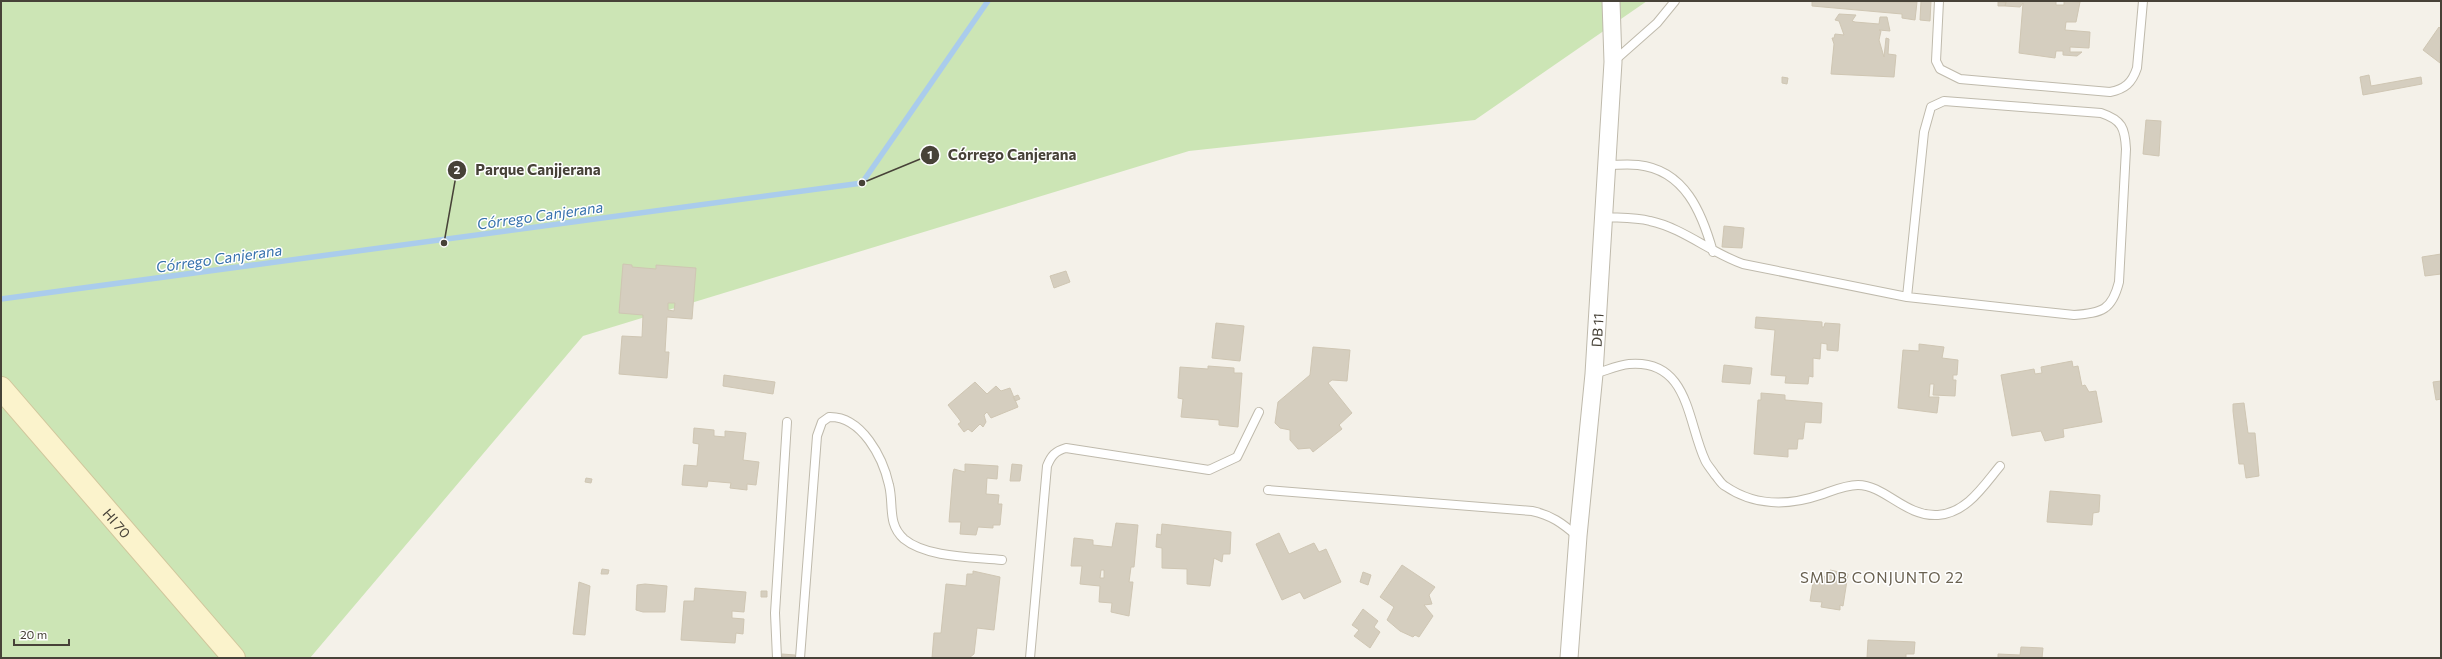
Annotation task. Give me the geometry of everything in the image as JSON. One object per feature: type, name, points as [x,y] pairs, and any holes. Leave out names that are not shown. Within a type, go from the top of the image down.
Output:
[{"type":"street","name":"DB 11","points":[[1569,658],[1578,536],[1594,374],[1613,62],[1611,1]]},
{"type":"street","name":"HI 70","points":[[1,388],[234,658]]},
{"type":"lane","points":[[1613,62],[1657,23],[1675,1]]},
{"type":"lane","points":[[1939,1],[1936,61],[1940,69],[1948,74],[1960,79],[1984,82],[2110,92],[2127,86],[2133,79],[2137,68],[2143,1]]},
{"type":"lane","points":[[1604,217],[1651,221],[1670,228],[1713,252],[1743,264],[1907,297],[2074,315],[2102,311],[2115,299],[2121,270],[2126,149],[2125,135],[2121,124],[2114,117],[2101,113],[1944,102],[1931,107],[1924,132],[1907,297]]},
{"type":"lane","points":[[1607,165],[1639,165],[1660,171],[1679,185],[1694,200],[1704,221],[1713,252]]},
{"type":"lane","points":[[1594,374],[1628,364],[1652,366],[1669,375],[1680,388],[1690,410],[1705,461],[1724,486],[1753,500],[1781,504],[1858,485],[1872,488],[1900,505],[1921,514],[1939,515],[1956,510],[1973,498],[2000,466]]},
{"type":"lane","points":[[1030,658],[1047,466],[1054,454],[1066,448],[1209,470],[1237,457],[1259,412]]},
{"type":"lane","points":[[800,658],[817,436],[822,422],[829,417],[843,419],[858,429],[872,445],[883,463],[890,486],[893,526],[905,540],[939,554],[1002,560]]},
{"type":"lane","points":[[777,658],[775,613],[787,422]]},
{"type":"lane","points":[[1268,490],[1532,511],[1547,514],[1558,520],[1578,536]]},
{"type":"green space","points":[[1,1],[1647,1],[1475,120],[1189,151],[583,336],[310,658],[1,658]]},
{"type":"building","points":[[1812,1],[1917,2],[1915,20],[1902,18],[1902,14],[1812,6]]},
{"type":"building","points":[[1921,1],[1931,1],[1930,21],[1920,20]]},
{"type":"building","points":[[1998,1],[2056,1],[2056,5],[2064,5],[2064,1],[2080,2],[2076,22],[2066,22],[2065,30],[2090,32],[2089,48],[2070,47],[2070,52],[2082,52],[2077,56],[2063,55],[2063,51],[2056,51],[2055,58],[2019,53],[2023,3],[2020,7],[2005,6],[2006,2]]},
{"type":"building","points":[[1998,2],[2006,2],[2005,6],[1998,6]]},
{"type":"building","points":[[1839,14],[1856,15],[1852,21],[1855,22],[1879,24],[1880,17],[1887,17],[1890,31],[1879,30],[1881,31],[1879,40],[1884,57],[1886,38],[1889,39],[1888,54],[1896,55],[1894,77],[1831,74],[1834,44],[1832,38],[1834,38],[1835,34],[1844,35],[1839,21],[1835,20]]},
{"type":"building","points":[[2439,27],[2441,29],[2440,63],[2423,50]]},
{"type":"building","points":[[2369,75],[2371,86],[2421,77],[2422,84],[2363,95],[2360,77]]},
{"type":"building","points":[[1782,77],[1788,78],[1787,84],[1782,83]]},
{"type":"building","points":[[2146,120],[2161,121],[2159,156],[2143,154]]},
{"type":"building","points":[[1724,226],[1744,228],[1742,248],[1722,247]]},
{"type":"building","points":[[2441,254],[2441,274],[2425,276],[2422,257]]},
{"type":"building","points":[[623,264],[632,265],[632,267],[656,269],[656,265],[696,268],[692,319],[667,317],[665,352],[669,352],[667,378],[619,374],[622,336],[642,337],[643,315],[619,313]],"holes":[[[668,303],[675,303],[674,311],[668,310]]]},
{"type":"building","points":[[1066,271],[1070,282],[1054,288],[1050,276]]},
{"type":"building","points":[[1756,317],[1822,322],[1822,327],[1824,327],[1825,323],[1840,324],[1838,351],[1827,350],[1827,344],[1821,343],[1820,359],[1813,358],[1813,377],[1809,376],[1808,384],[1785,383],[1786,376],[1771,375],[1775,330],[1755,328]]},
{"type":"building","points":[[1216,323],[1244,326],[1240,361],[1212,358]]},
{"type":"building","points":[[1919,344],[1944,347],[1942,358],[1958,360],[1957,375],[1953,375],[1953,380],[1956,380],[1955,396],[1933,395],[1934,384],[1930,384],[1929,397],[1939,397],[1937,413],[1898,408],[1903,350],[1919,351]]},
{"type":"building","points":[[1313,347],[1350,350],[1347,381],[1332,380],[1328,383],[1352,413],[1339,425],[1342,429],[1313,452],[1310,448],[1298,449],[1290,440],[1290,430],[1280,428],[1275,423],[1278,402],[1310,375]]},
{"type":"building","points":[[2072,361],[2073,367],[2078,366],[2082,386],[2085,385],[2089,392],[2096,391],[2102,422],[2063,429],[2064,437],[2045,441],[2041,431],[2012,436],[2001,375],[2034,369],[2035,374],[2042,373],[2041,367]]},
{"type":"building","points":[[1724,365],[1752,368],[1750,384],[1722,382]]},
{"type":"building","points":[[1208,366],[1234,368],[1234,373],[1242,373],[1238,427],[1219,425],[1219,420],[1181,417],[1183,399],[1178,398],[1180,367],[1208,369]]},
{"type":"building","points":[[724,375],[775,382],[773,394],[723,386]]},
{"type":"building","points":[[2441,381],[2441,399],[2436,400],[2433,382]]},
{"type":"building","points":[[975,382],[987,394],[996,386],[1001,391],[1010,388],[1018,407],[991,418],[987,412],[984,415],[986,422],[983,427],[980,424],[972,432],[968,429],[964,432],[958,424],[961,422],[948,405]]},
{"type":"building","points":[[1761,393],[1785,395],[1785,400],[1822,403],[1821,423],[1805,422],[1803,439],[1798,439],[1797,449],[1788,449],[1788,457],[1754,454],[1758,400],[1761,400]]},
{"type":"building","points":[[1018,395],[1020,399],[1015,401],[1013,397]]},
{"type":"building","points":[[2244,403],[2248,433],[2255,433],[2259,476],[2246,478],[2244,464],[2239,464],[2233,411],[2233,404]]},
{"type":"building","points":[[694,428],[714,430],[714,436],[725,437],[725,431],[746,433],[743,460],[759,462],[756,485],[747,484],[747,490],[730,488],[731,483],[708,481],[707,487],[682,485],[684,465],[697,466],[699,444],[693,443]]},
{"type":"building","points":[[965,464],[998,466],[997,479],[987,478],[986,494],[999,495],[998,504],[1002,504],[1000,525],[993,525],[993,528],[978,527],[976,535],[960,534],[961,522],[949,522],[954,469],[965,472]]},
{"type":"building","points":[[1012,464],[1022,465],[1020,481],[1010,481]]},
{"type":"building","points":[[586,478],[592,479],[591,483],[585,482]]},
{"type":"building","points":[[2050,491],[2100,495],[2099,512],[2093,513],[2092,525],[2047,522]]},
{"type":"building","points":[[1116,523],[1138,525],[1134,567],[1131,567],[1129,582],[1133,582],[1129,616],[1111,612],[1112,603],[1099,602],[1100,586],[1080,584],[1082,566],[1071,566],[1074,538],[1093,540],[1093,545],[1112,547]],"holes":[[[1101,570],[1104,570],[1104,578],[1100,578]]]},
{"type":"building","points":[[1162,524],[1231,532],[1230,554],[1223,554],[1222,562],[1214,558],[1210,586],[1187,584],[1187,569],[1162,568],[1162,548],[1156,547],[1157,534],[1161,535]]},
{"type":"building","points":[[1279,533],[1289,554],[1314,543],[1319,552],[1326,549],[1341,582],[1304,599],[1300,592],[1282,600],[1256,544]]},
{"type":"building","points":[[1402,565],[1435,587],[1429,595],[1432,604],[1424,605],[1433,616],[1419,637],[1415,635],[1413,637],[1400,631],[1387,620],[1394,607],[1380,597]]},
{"type":"building","points":[[602,569],[609,570],[608,574],[601,574]]},
{"type":"building","points":[[1830,570],[1848,574],[1843,606],[1840,605],[1840,610],[1821,607],[1822,602],[1810,601],[1813,582],[1821,583],[1821,576],[1829,577]]},
{"type":"building","points":[[973,571],[1000,577],[994,630],[977,628],[974,654],[969,658],[932,658],[934,633],[941,633],[946,584],[966,586],[967,574],[973,574]]},
{"type":"building","points":[[1363,572],[1371,575],[1368,585],[1360,582]]},
{"type":"building","points":[[579,582],[590,586],[585,635],[573,634]]},
{"type":"building","points":[[645,584],[667,586],[665,612],[643,612],[636,610],[637,585]]},
{"type":"building","points":[[695,588],[746,592],[744,612],[732,611],[732,618],[744,619],[743,634],[736,633],[735,643],[681,640],[684,601],[694,601]]},
{"type":"building","points":[[761,591],[767,591],[767,597],[761,597]]},
{"type":"building","points":[[1363,609],[1378,621],[1374,627],[1380,632],[1370,648],[1354,636],[1359,630],[1352,625]]},
{"type":"building","points":[[1868,640],[1915,642],[1914,654],[1906,654],[1906,658],[1867,658]]},
{"type":"building","points":[[2021,647],[2043,648],[2042,658],[1998,658],[1998,654],[2020,655]]},
{"type":"building","points":[[782,654],[795,655],[795,658],[782,658]]},
{"type":"waterway","name":"Córrego Canjerana","points":[[1,299],[862,183],[988,1]]},
{"type":"place","name":"Córrego Canjerana","points":[[862,183]]},
{"type":"place","name":"Parque Canjjerana","points":[[444,243]]},
{"type":"district","name":"SMDB CONJUNTO 22","points":[[1882,577]]}]
